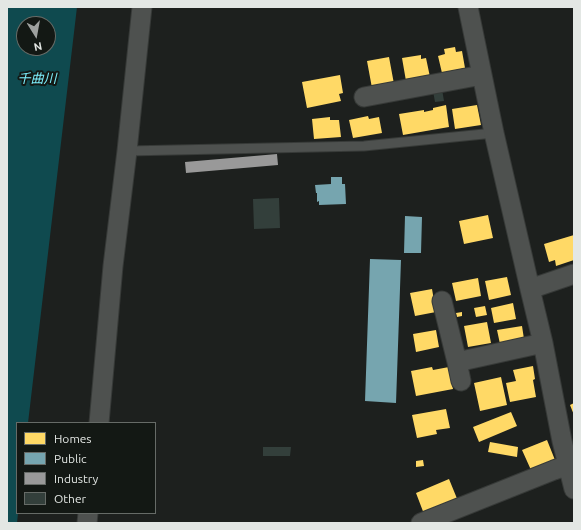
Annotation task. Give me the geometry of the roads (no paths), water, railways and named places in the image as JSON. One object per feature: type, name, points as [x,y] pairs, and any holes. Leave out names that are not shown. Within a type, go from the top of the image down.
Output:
[{"type":"street","points":[[99,422],[113,266],[142,7]]},
{"type":"street","points":[[468,7],[494,133],[530,289],[568,439],[568,465],[574,489]]},
{"type":"street","points":[[364,96],[482,75]]},
{"type":"street","points":[[530,289],[574,274]]},
{"type":"street","points":[[442,301],[461,381]]},
{"type":"street","points":[[457,362],[543,342]]},
{"type":"street","points":[[421,523],[568,465]]},
{"type":"lane","points":[[127,151],[364,146],[494,133]]},
{"type":"water","name":"千曲川","points":[[7,7],[77,7],[28,422],[16,422],[16,514],[18,514],[17,523],[7,523]]}]
